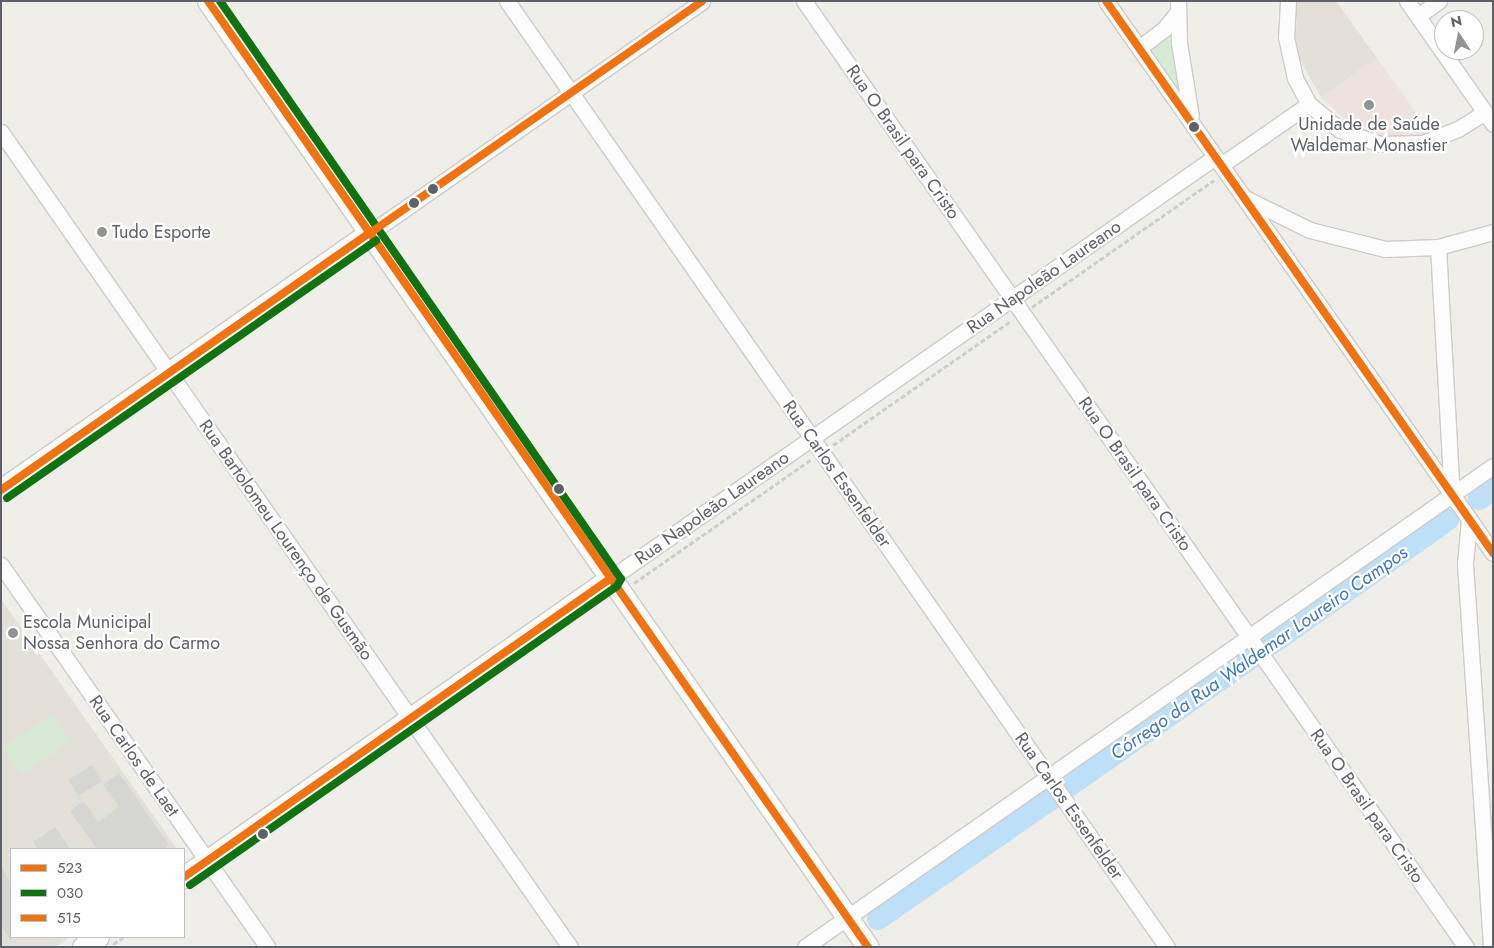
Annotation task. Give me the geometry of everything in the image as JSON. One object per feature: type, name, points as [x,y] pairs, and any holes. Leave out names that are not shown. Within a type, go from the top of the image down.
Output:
[{"type":"street","points":[[208,1],[868,947]]},
{"type":"street","name":"Rua Carlos Essenfelder","points":[[507,1],[1167,947]]},
{"type":"street","points":[[1,490],[702,1]]},
{"type":"street","name":"Rua O Brasil para Cristo","points":[[804,1],[1466,947]]},
{"type":"street","points":[[1106,1],[1493,553]]},
{"type":"street","points":[[1288,1],[1286,37],[1290,60],[1310,104],[1340,130],[1361,140],[1386,145],[1423,143],[1489,118],[1407,1]]},
{"type":"street","points":[[1418,16],[1439,1]]},
{"type":"street","points":[[1139,48],[1159,34],[1178,7]]},
{"type":"street","points":[[1178,7],[1184,76],[1193,125]]},
{"type":"street","name":"Rua Napoleão Laureano","points":[[185,876],[1013,298],[1218,161],[1310,104]]},
{"type":"street","name":"Rua Bartolomeu Lourenço de Gusmão","points":[[1,132],[570,947]]},
{"type":"street","points":[[1243,197],[1287,220],[1359,245],[1385,249],[1438,248],[1493,232]]},
{"type":"street","points":[[1438,248],[1452,495]]},
{"type":"street","points":[[805,947],[1493,466]]},
{"type":"street","points":[[1469,520],[1465,564],[1491,947]]},
{"type":"street","name":"Rua Carlos de Laet","points":[[1,565],[267,947]]},
{"type":"street","points":[[83,947],[96,938]]},
{"type":"path","points":[[1032,307],[1211,182]]},
{"type":"path","points":[[830,447],[1014,319]]},
{"type":"path","points":[[633,583],[812,459]]},
{"type":"path","points":[[110,947],[123,938]]},
{"type":"shaded area","points":[[1297,1],[1336,1],[1377,58],[1321,97],[1300,60],[1296,39]]},
{"type":"shaded area","name":"Unidade de Saúde Waldemar Monastier","points":[[1377,58],[1431,134],[1411,139],[1369,134],[1351,126],[1321,97]]},
{"type":"shaded area","points":[[1,599],[176,848],[10,848],[10,938],[68,938],[55,947],[1,947]]},
{"type":"green space","points":[[1171,29],[1181,93],[1151,49]]},
{"type":"green space","points":[[52,715],[70,742],[21,775],[3,748]]},
{"type":"building","points":[[92,765],[102,781],[78,796],[68,780]]},
{"type":"building","points":[[119,773],[169,845],[165,848],[96,848],[70,811],[84,801],[98,822],[119,807],[103,785]]},
{"type":"building","points":[[55,827],[69,848],[37,848],[33,842]]},
{"type":"building","points":[[1,867],[10,881],[11,941],[1,925]]},
{"type":"waterway","name":"Córrego da Rua Waldemar Loureiro Campos","points":[[1479,499],[1493,489]]},
{"type":"waterway","name":"Córrego da Rua Waldemar Loureiro Campos","points":[[1069,786],[1448,520]]},
{"type":"waterway","name":"Córrego da Rua Waldemar Loureiro Campos","points":[[878,919],[1053,798]]},
{"type":"transit line","name":"515","points":[[208,1],[370,233],[702,1]]},
{"type":"transit line","name":"030","points":[[190,885],[617,586],[621,579],[220,1]]},
{"type":"transit line","name":"515","points":[[1106,1],[1493,553]]},
{"type":"transit line","name":"523","points":[[1,490],[370,233],[868,947]]},
{"type":"transit line","name":"030","points":[[7,498],[376,241]]},
{"type":"transit line","name":"523","points":[[185,876],[611,578]]},
{"type":"place","name":"Unidade de Saúde Waldemar Monastier","points":[[1369,105]]},
{"type":"place","name":"Tudo Esporte","points":[[102,232]]},
{"type":"place","name":"Escola Municipal Nossa Senhora do Carmo","points":[[13,633]]}]
